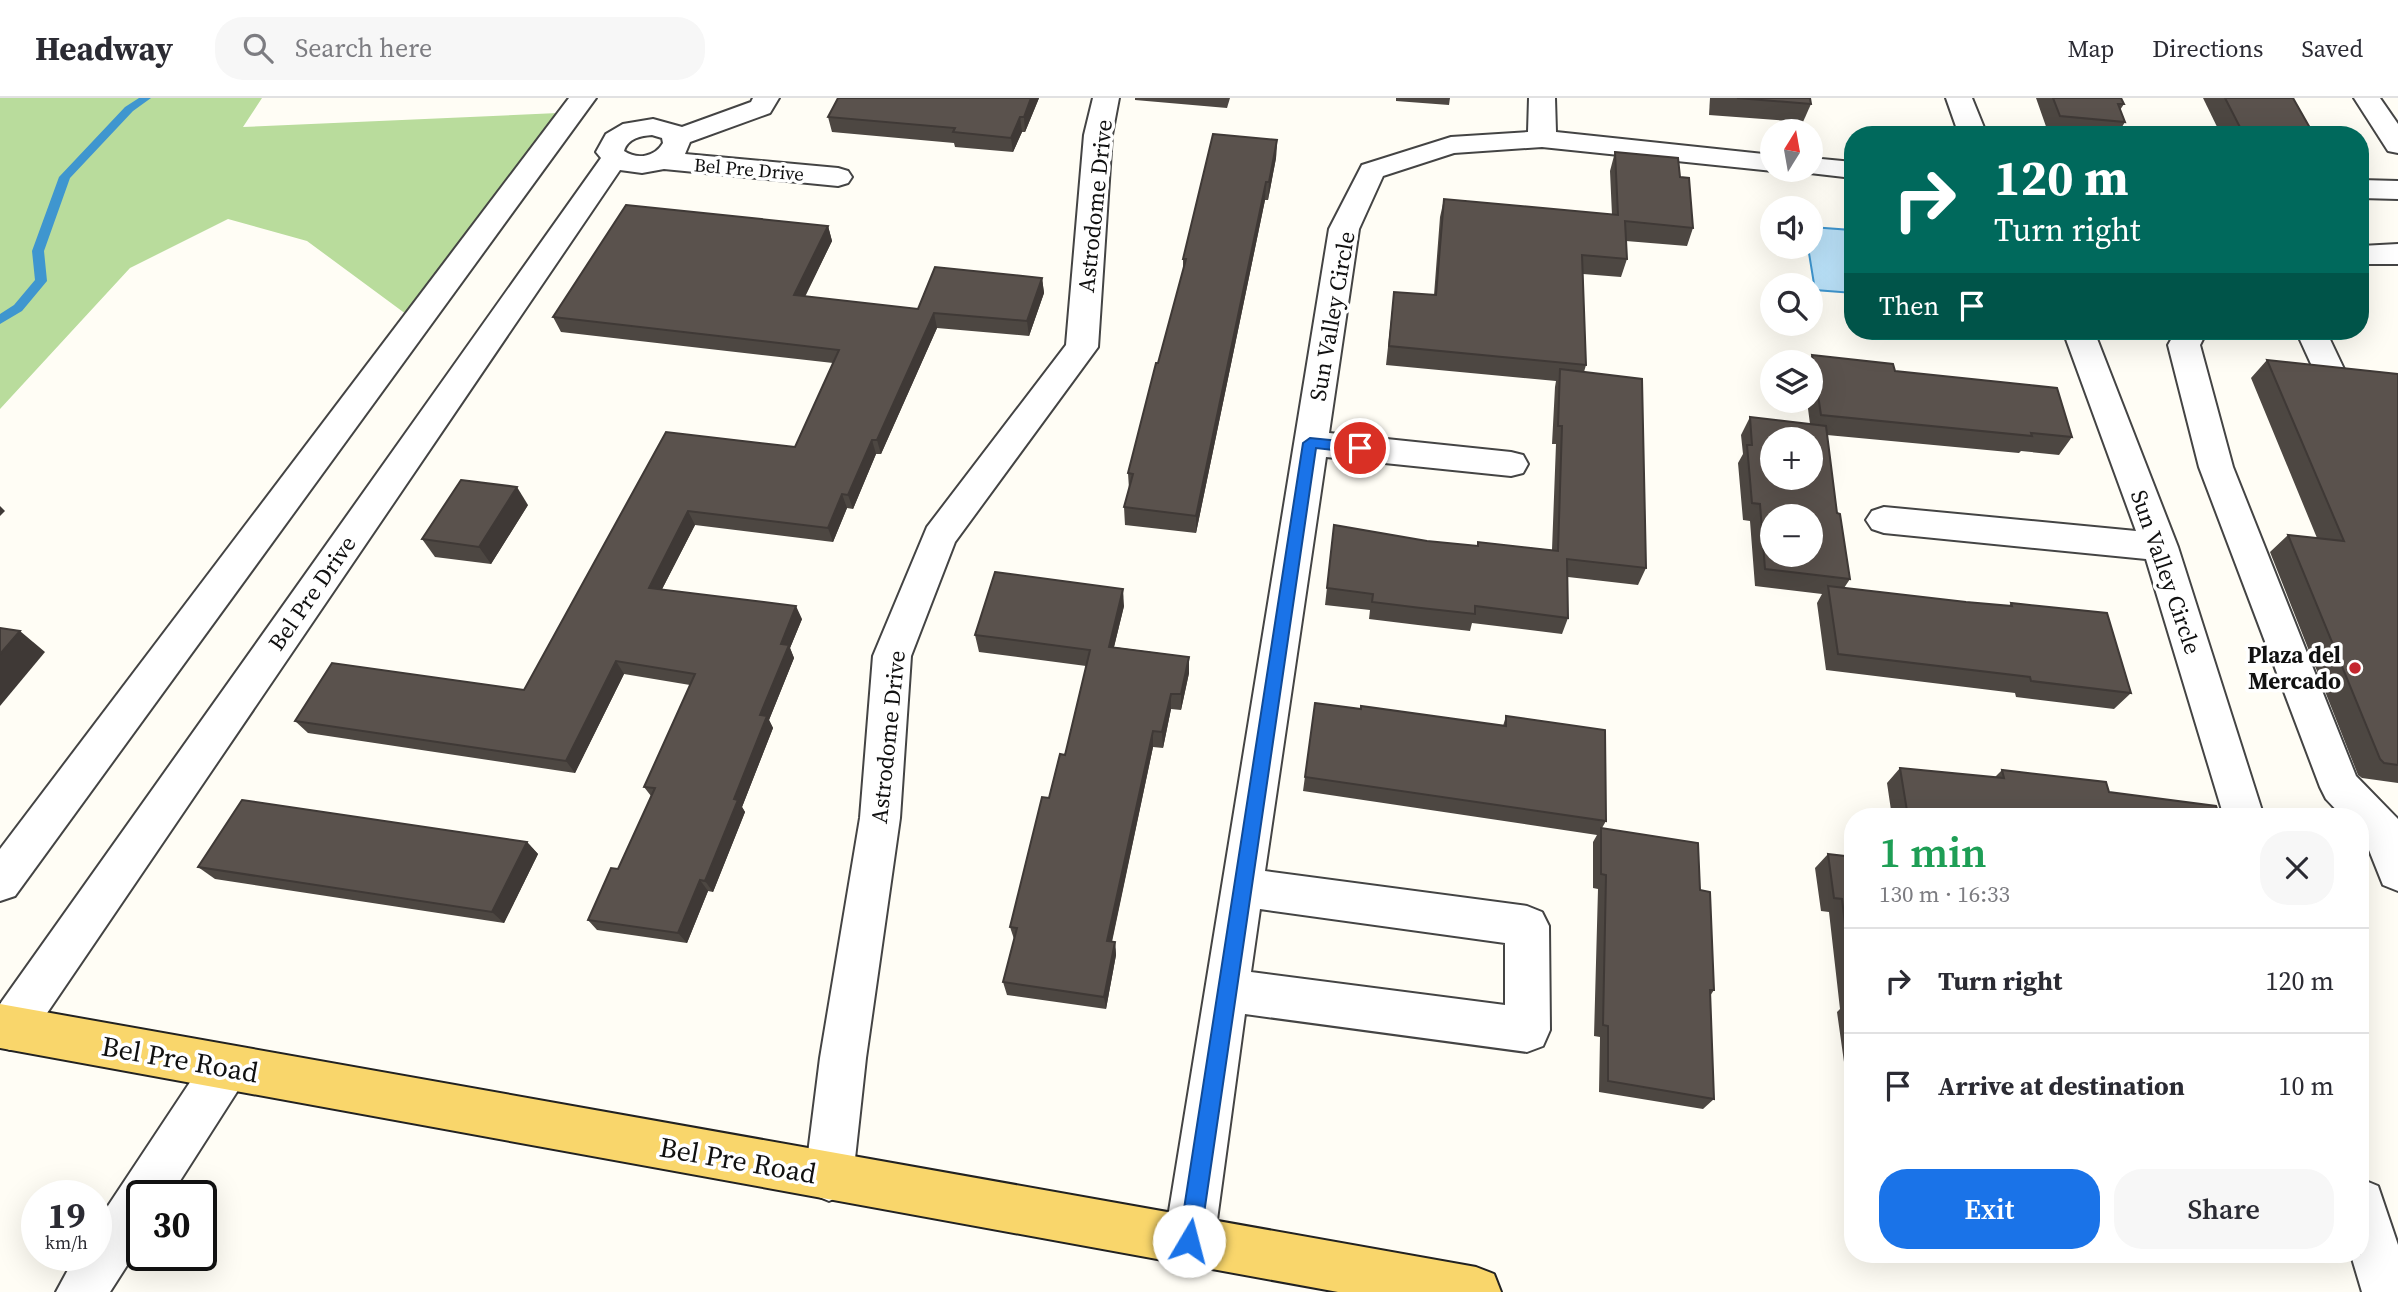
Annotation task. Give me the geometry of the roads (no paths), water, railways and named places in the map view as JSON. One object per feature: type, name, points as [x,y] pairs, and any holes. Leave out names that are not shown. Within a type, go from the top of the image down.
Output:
[{"type":"main road","name":"Bel Pre Road","points":[[5,1027],[1189,1241],[1358,1282],[1476,1292]]},
{"type":"street","points":[[0,882],[583,98]]},
{"type":"street","points":[[676,138],[761,107],[766,98]]},
{"type":"street","name":"Astrodome Drive","points":[[829,1177],[843,1058],[880,818],[891,656],[939,537],[1082,347],[1098,135],[1106,98]]},
{"type":"street","points":[[1542,98],[1542,139]]},
{"type":"street","points":[[1959,98],[1970,126]]},
{"type":"street","points":[[2367,98],[2398,145]]},
{"type":"street","name":"Bel Pre Drive","points":[[660,160],[677,147],[676,138],[665,129],[653,127],[628,132],[612,145],[610,152],[614,159],[635,165],[660,160],[838,177]]},
{"type":"street","name":"Sun Valley Circle","points":[[1189,1241],[1344,229],[1372,171],[1451,145],[1542,139],[1760,162]]},
{"type":"street","name":"Bel Pre Drive","points":[[5,1027],[614,159]]},
{"type":"street","points":[[1824,167],[1844,169]]},
{"type":"street","points":[[2369,189],[2398,190]]},
{"type":"street","points":[[2369,255],[2398,254]]},
{"type":"street","name":"Sun Valley Circle","points":[[2081,340],[2161,547],[2241,808]]},
{"type":"street","points":[[2186,340],[2184,345],[2216,467],[2340,787],[2361,808]]},
{"type":"street","points":[[2315,340],[2328,369]]},
{"type":"street","points":[[1310,443],[1511,464]]},
{"type":"street","points":[[1884,520],[2161,547]]},
{"type":"street","points":[[2369,817],[2382,830],[2398,872]]},
{"type":"street","points":[[1226,990],[1527,1030],[1527,926],[1242,887]]},
{"type":"street","points":[[152,1180],[226,1068]]},
{"type":"street","points":[[81,1292],[126,1221]]},
{"type":"street","points":[[2369,1230],[2387,1292]]},
{"type":"water","points":[[1823,228],[1844,229],[1844,292],[1823,291],[1823,273],[1812,273],[1810,259],[1823,259]]},
{"type":"waterway","points":[[0,320],[18,308],[41,281],[38,251],[65,177],[129,109],[146,98]]},
{"type":"place","name":"Plaza del Mercado","points":[[2355,668]]}]
